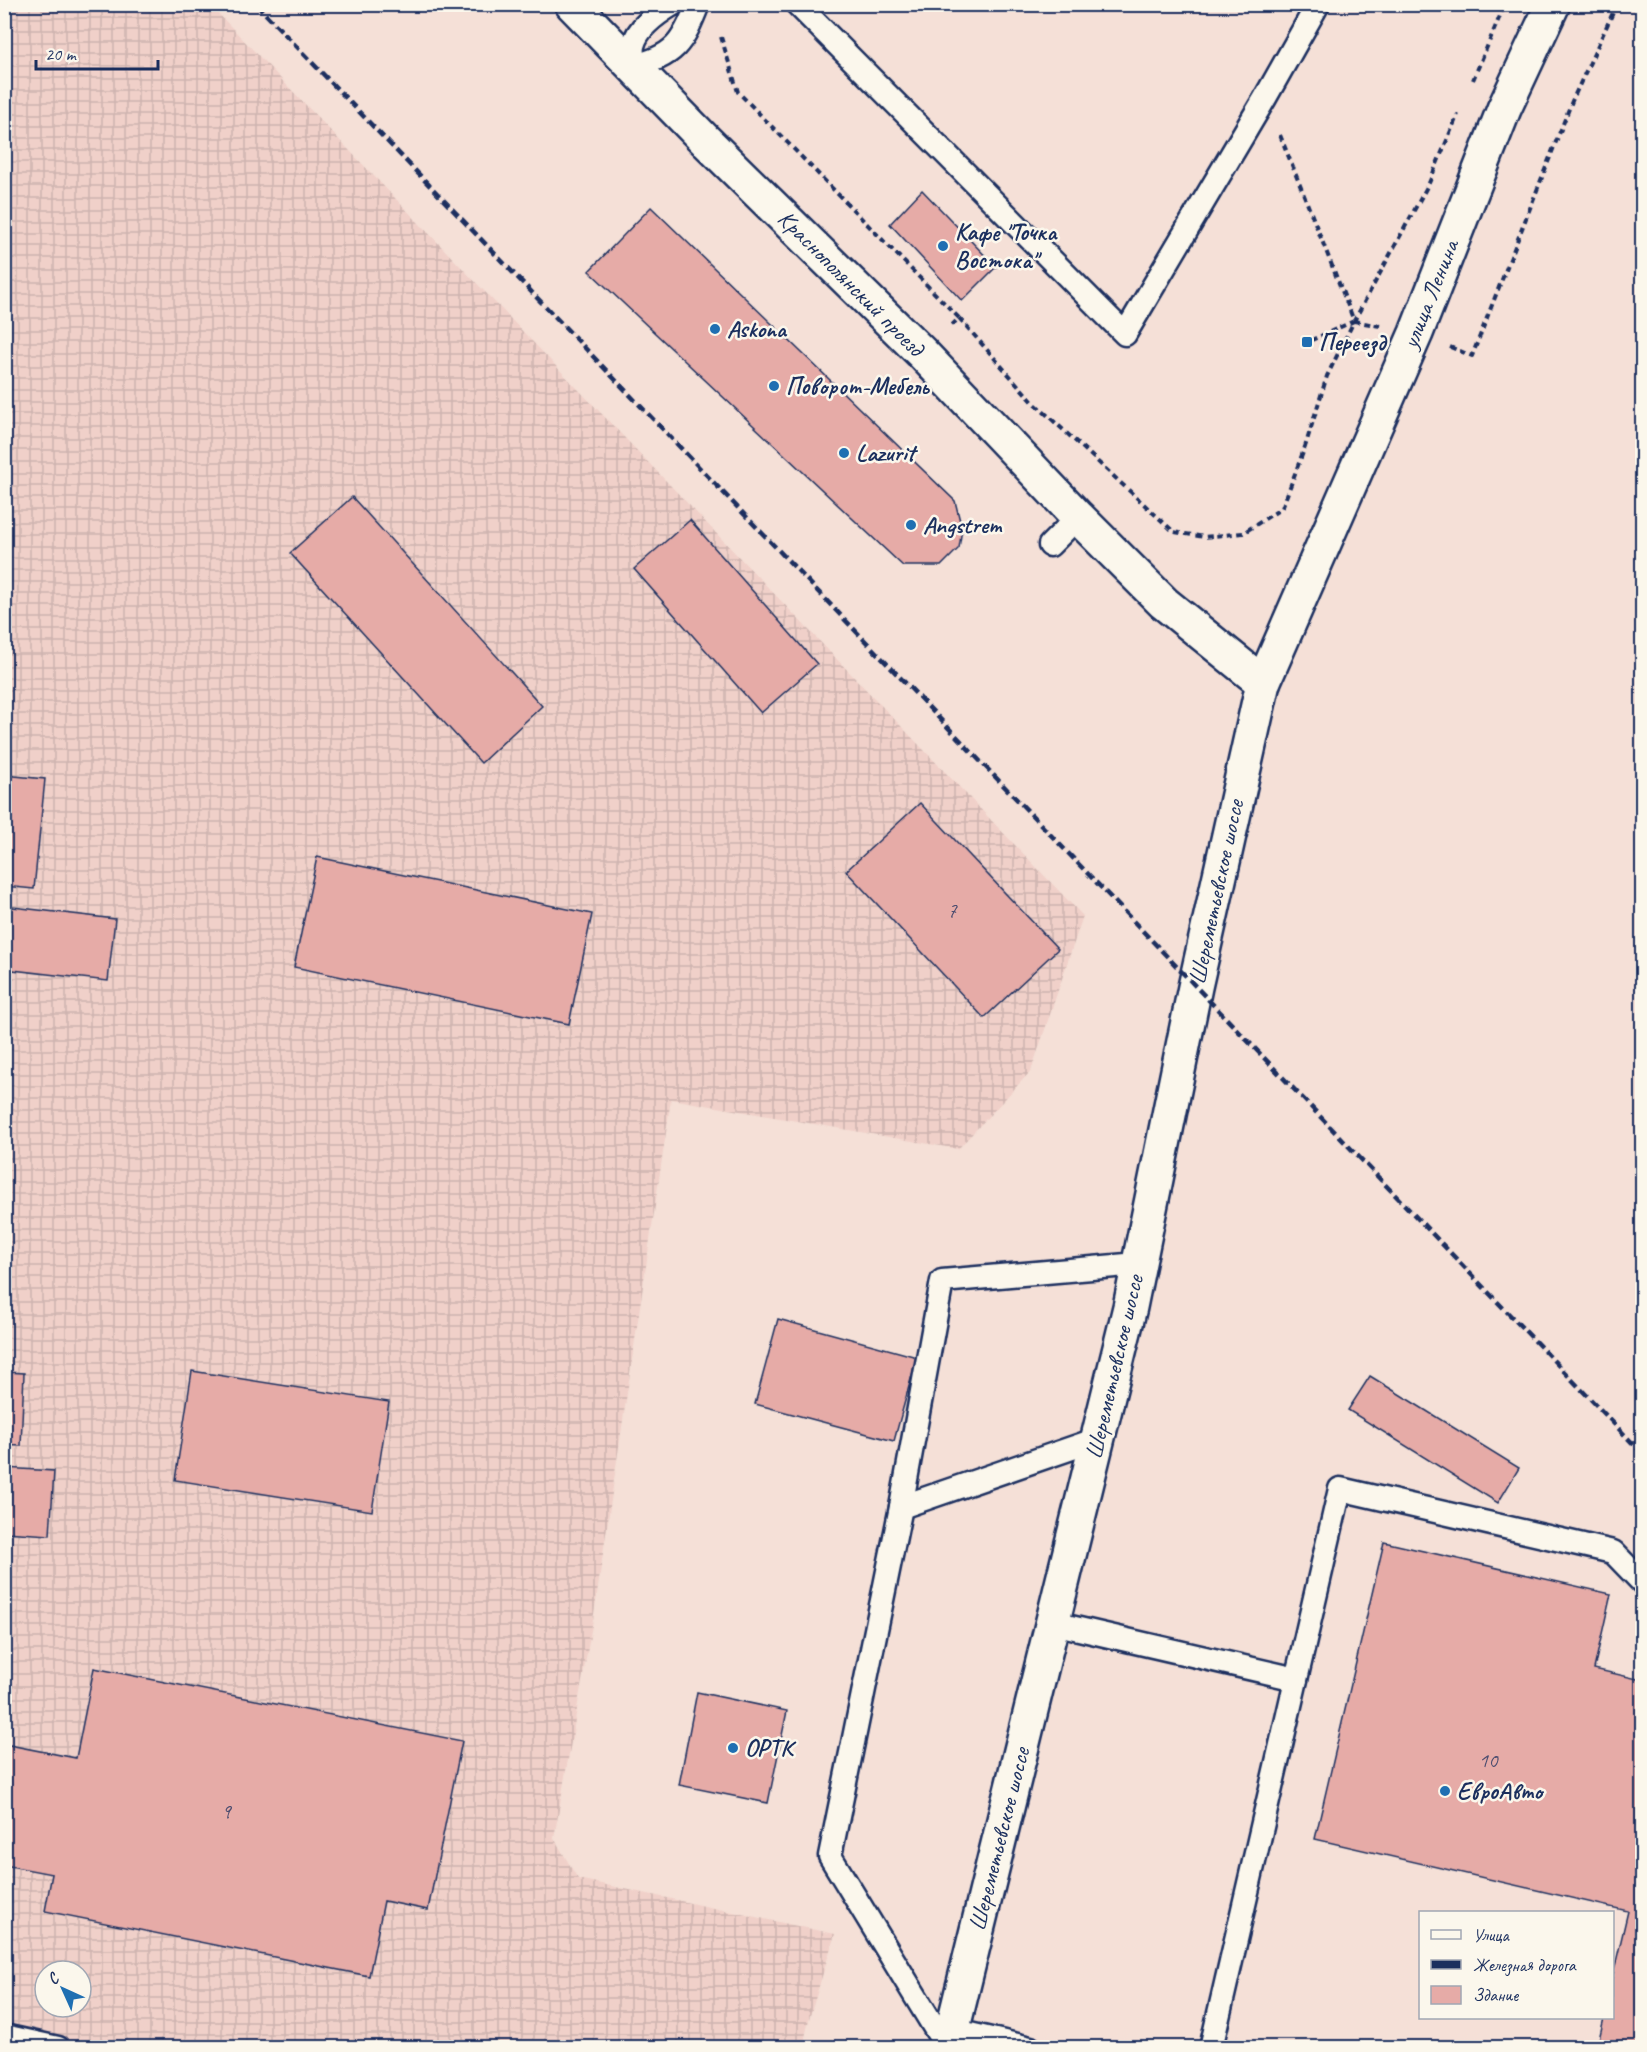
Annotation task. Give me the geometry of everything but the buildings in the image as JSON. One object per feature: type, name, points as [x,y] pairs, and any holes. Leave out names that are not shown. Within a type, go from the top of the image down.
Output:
[{"type":"main road","name":"Краснополянский проезд","points":[[572,4],[705,140],[922,353],[1078,517],[1164,603],[1263,683]]},
{"type":"main road","name":"улица Ленина","points":[[1263,683],[1416,333],[1504,109],[1553,4]]},
{"type":"main road","name":"Шереметьевское шоссе","points":[[949,2042],[1098,1439],[1263,683]]},
{"type":"lane","points":[[673,4],[643,27],[633,44],[633,66],[650,62],[669,53],[688,31],[698,4]]},
{"type":"lane","points":[[797,4],[1125,334],[1318,4]]},
{"type":"lane","points":[[1050,545],[1078,517]]},
{"type":"lane","points":[[1030,2048],[949,2042],[830,1856],[901,1507],[942,1281],[1138,1264]]},
{"type":"lane","points":[[901,1507],[1098,1439]]},
{"type":"lane","points":[[1210,2048],[1340,1489],[1613,1552],[1642,1582]]},
{"type":"lane","points":[[1053,1623],[1296,1679]]},
{"type":"lane","points":[[4,2036],[58,2048]]},
{"type":"path","points":[[1469,88],[1505,4]]},
{"type":"path","points":[[1307,342],[1354,321],[1416,333],[1472,356],[1572,102],[1617,4]]},
{"type":"path","points":[[718,26],[738,92],[959,318],[1033,402],[1174,532],[1204,537],[1243,533],[1281,508],[1305,447],[1327,376],[1354,321],[1430,183],[1460,109]]},
{"type":"path","points":[[1265,98],[1354,321]]},
{"type":"path","points":[[922,353],[959,318]]},
{"type":"shaded area","points":[[5,5],[210,5],[1083,916],[1031,1071],[958,1149],[671,1099],[594,1614],[554,1838],[578,1879],[835,1934],[809,2019],[803,2047],[5,2047],[4,1532],[50,1535],[54,1471],[4,1468]]},
{"type":"railway","points":[[256,4],[1642,1453]]},
{"type":"place","name":"Кафе \"Точка Востока\"","points":[[943,246]]},
{"type":"place","name":"Askona","points":[[715,329]]},
{"type":"place","name":"Переезд","points":[[1307,342]]},
{"type":"place","name":"Поворот-Мебель","points":[[774,386]]},
{"type":"place","name":"Lazurit","points":[[844,453]]},
{"type":"place","name":"Angstrem","points":[[911,525]]},
{"type":"place","name":"ОРТК","points":[[733,1748]]},
{"type":"place","name":"ЕвроАвто","points":[[1445,1791]]}]
